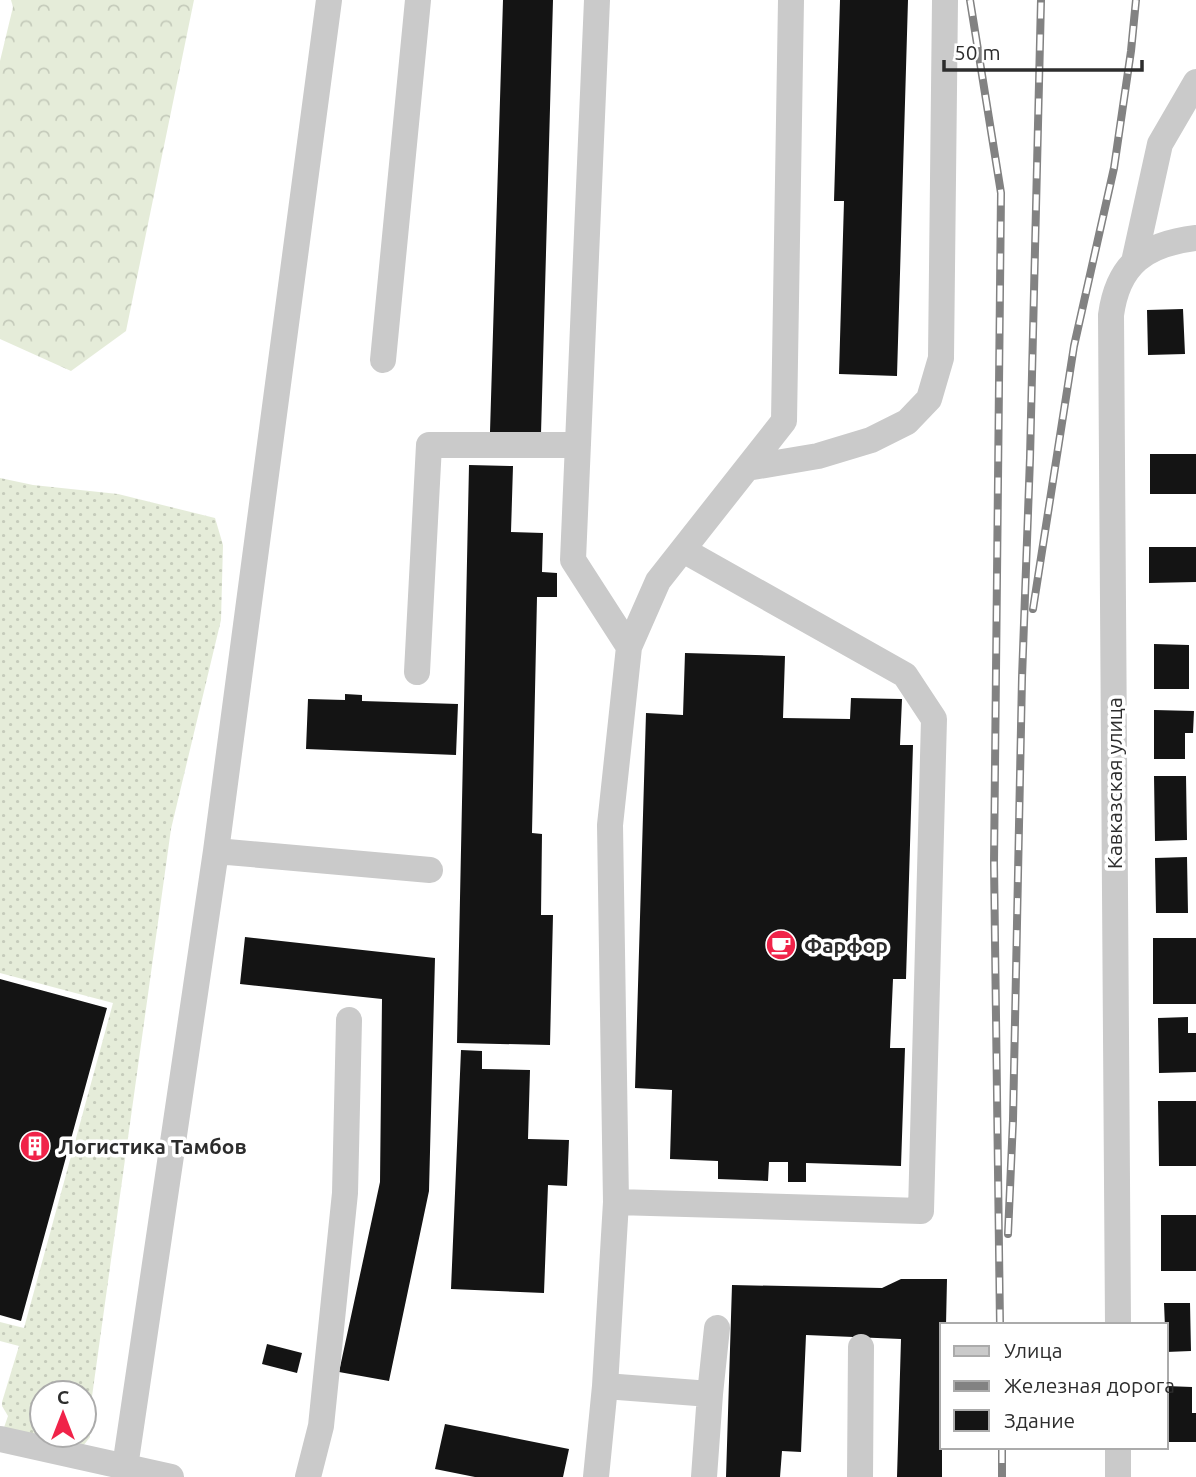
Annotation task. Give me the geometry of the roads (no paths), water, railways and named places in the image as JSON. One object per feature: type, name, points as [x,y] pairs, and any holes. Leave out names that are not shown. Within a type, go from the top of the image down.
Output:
[{"type":"street","points":[[124,1467],[216,851],[329,0]]},
{"type":"street","points":[[383,360],[418,0]]},
{"type":"street","points":[[597,0],[573,560],[629,647]]},
{"type":"street","points":[[596,1477],[605,1386],[616,1202],[610,825],[629,647],[658,581],[784,421],[791,0]]},
{"type":"street","points":[[747,468],[818,456],[871,440],[907,422],[929,400],[941,358],[945,0]]},
{"type":"street","name":"Кавказская улица","points":[[1118,1323],[1111,315],[1117,286],[1124,274],[1140,258],[1160,144],[1196,82]]},
{"type":"street","points":[[1140,258],[1158,246],[1172,241],[1196,239]]},
{"type":"street","points":[[417,672],[429,445],[578,446]]},
{"type":"street","points":[[616,1202],[921,1211],[934,719],[905,675],[683,550]]},
{"type":"street","points":[[216,851],[430,870]]},
{"type":"street","points":[[308,1477],[321,1426],[345,1193],[349,1020]]},
{"type":"street","points":[[704,1477],[717,1328]]},
{"type":"street","points":[[860,1477],[861,1347]]},
{"type":"street","points":[[605,1386],[710,1394]]},
{"type":"street","points":[[0,1439],[157,1476]]},
{"type":"street","points":[[1118,1449],[1118,1477]]},
{"type":"railway","points":[[970,0],[1001,193],[994,863],[1000,1323]]},
{"type":"railway","points":[[1008,1234],[1041,0]]},
{"type":"railway","points":[[1033,609],[1074,346],[1114,168],[1136,0]]},
{"type":"railway","points":[[1002,1449],[1002,1477]]},
{"type":"place","name":"Фарфор","points":[[781,945]]},
{"type":"place","name":"Логистика Тамбов","points":[[35,1146]]}]
